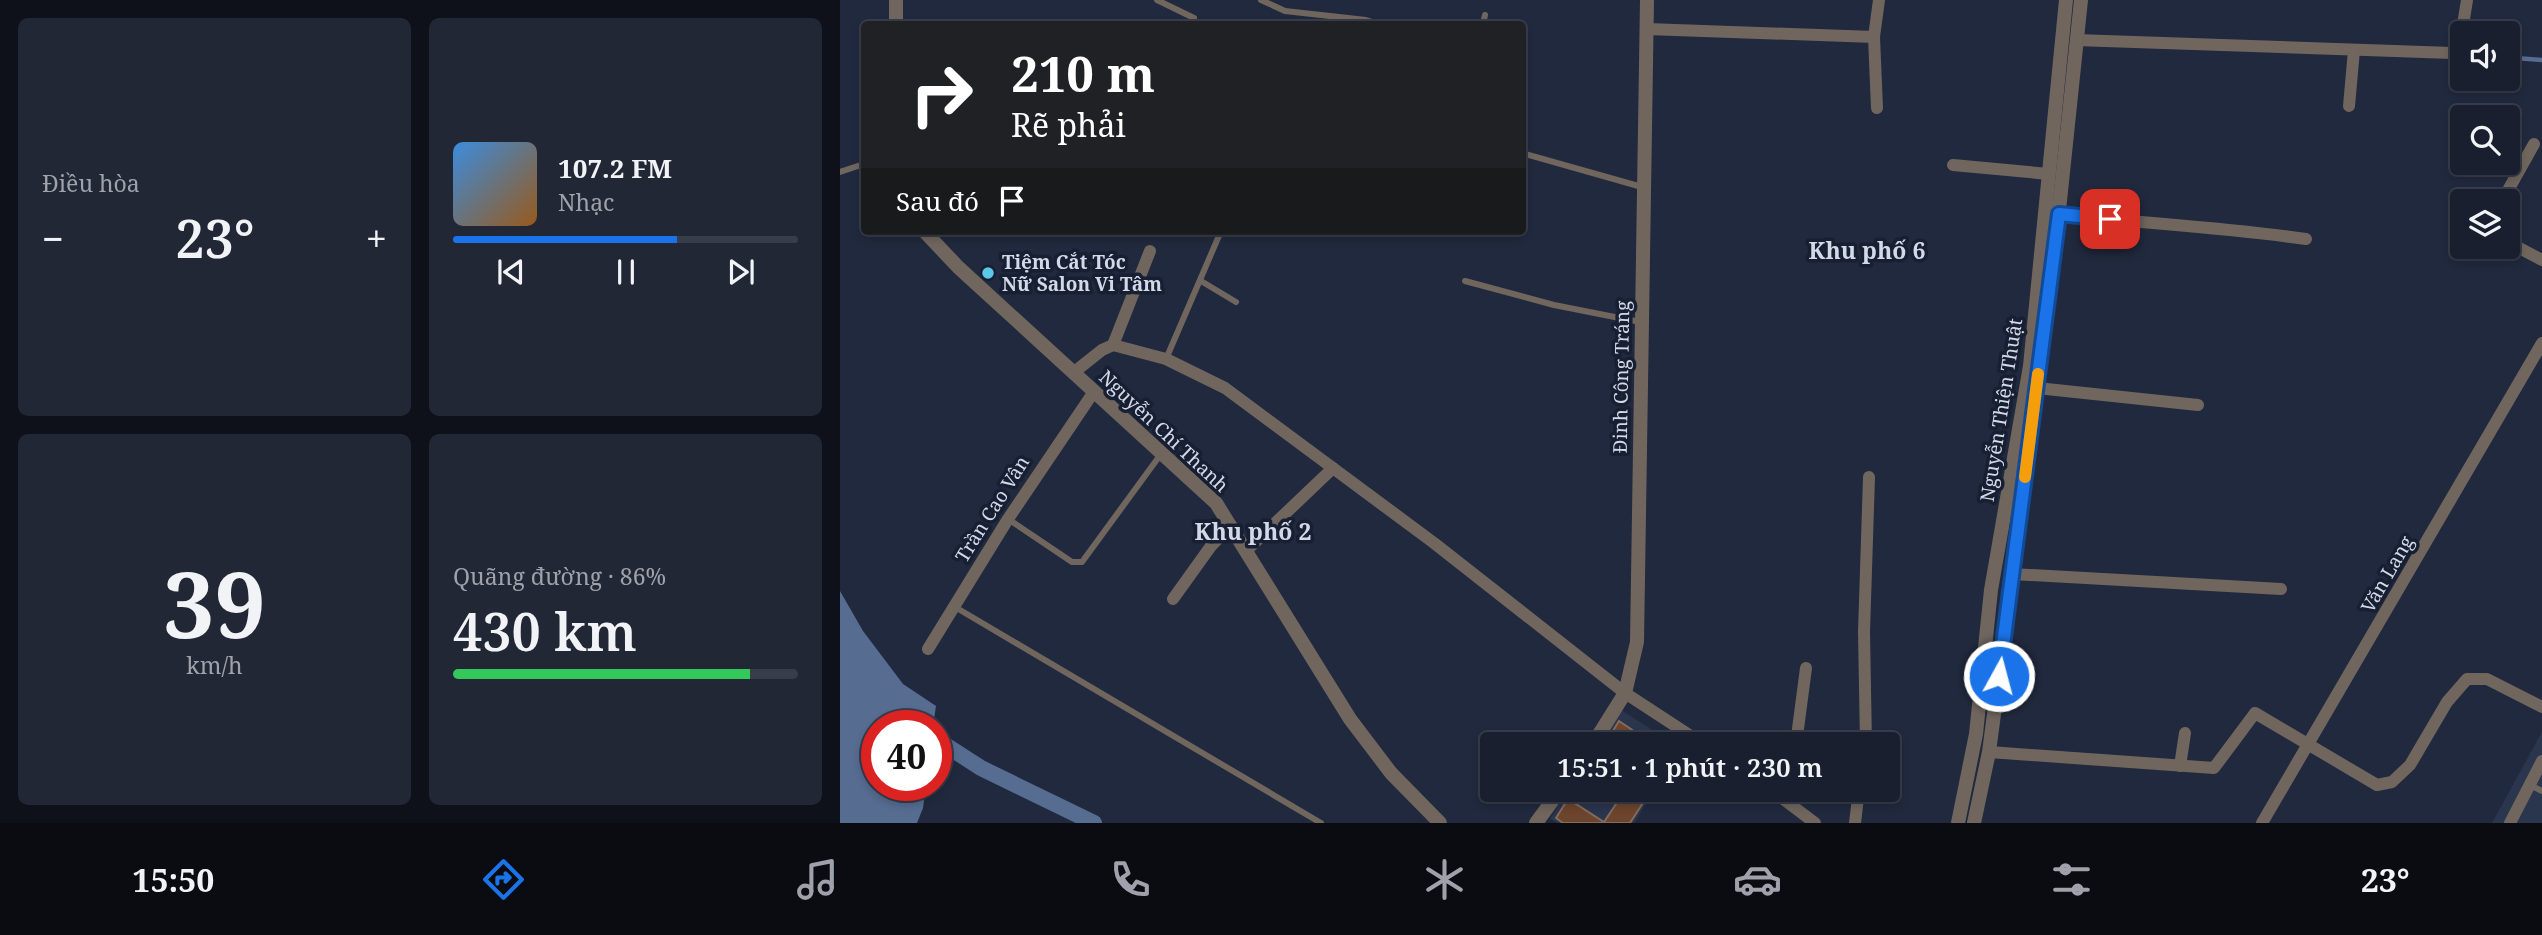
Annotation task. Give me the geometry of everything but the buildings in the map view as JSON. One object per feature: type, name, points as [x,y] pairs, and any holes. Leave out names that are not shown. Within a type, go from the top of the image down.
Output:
[{"type":"street","points":[[895,21],[897,0]]},
{"type":"street","name":"Đinh Công Tráng","points":[[1601,732],[1625,693],[1637,642],[1647,0]]},
{"type":"street","points":[[1877,108],[1874,37],[1879,0]]},
{"type":"street","name":"Nguyễn Thiện Thuật","points":[[1958,823],[1976,734],[1991,590],[2036,388],[2052,213],[2049,174],[2066,0]]},
{"type":"street","name":"Nguyễn Thiện Thuật","points":[[1974,823],[1989,752],[2012,574],[2030,366],[2081,0]]},
{"type":"street","points":[[2076,40],[2452,53],[2460,44],[2467,0]]},
{"type":"street","points":[[1647,29],[1874,37]]},
{"type":"street","points":[[2349,106],[2354,50]]},
{"type":"street","points":[[2509,189],[2533,144]]},
{"type":"street","points":[[1953,165],[2049,174]]},
{"type":"street","points":[[2052,213],[2192,225],[2219,232],[2306,239]]},
{"type":"street","name":"Nguyễn Chí Thanh","points":[[928,235],[1093,393],[1202,489],[1231,525],[1350,719],[1391,772],[1440,823]]},
{"type":"street","points":[[2520,248],[2542,260]]},
{"type":"street","points":[[1113,345],[1150,251]]},
{"type":"street","name":"Văn Lang","points":[[2262,823],[2542,343]]},
{"type":"street","points":[[1073,373],[1101,350],[1113,345],[1166,359],[1225,388],[1625,693],[1685,732]]},
{"type":"street","points":[[2036,388],[2198,405]]},
{"type":"street","name":"Trần Cao Vân","points":[[929,649],[1008,519],[1093,393]]},
{"type":"street","points":[[1247,550],[1333,468]]},
{"type":"street","points":[[1866,732],[1864,632],[1869,477]]},
{"type":"street","points":[[1172,599],[1211,546],[1231,525]]},
{"type":"street","points":[[2012,574],[2281,589]]},
{"type":"street","points":[[1798,732],[1806,668]]},
{"type":"street","points":[[1989,752],[2214,768],[2255,713],[2377,785],[2392,782],[2410,765],[2447,702],[2467,679],[2487,679],[2542,707]]},
{"type":"street","points":[[2180,766],[2185,733]]},
{"type":"street","points":[[2510,823],[2542,761]]},
{"type":"street","points":[[1536,823],[1551,802]]},
{"type":"street","points":[[1793,802],[1815,823]]},
{"type":"street","points":[[1855,823],[1858,802]]},
{"type":"lane","points":[[1157,0],[1194,18]]},
{"type":"lane","points":[[1261,0],[1284,11],[1369,21]]},
{"type":"lane","points":[[1484,21],[1485,15]]},
{"type":"lane","points":[[1526,154],[1644,187]]},
{"type":"lane","points":[[840,172],[861,165]]},
{"type":"lane","points":[[1166,359],[1220,235]]},
{"type":"lane","points":[[1201,281],[1236,302]]},
{"type":"lane","points":[[1465,281],[1554,305],[1641,322]]},
{"type":"lane","points":[[1008,519],[1072,562],[1082,562],[1161,454]]},
{"type":"lane","points":[[954,607],[1321,823]]},
{"type":"lane","points":[[2530,785],[2542,791]]},
{"type":"shaded area","points":[[840,591],[863,631],[903,684],[936,706],[935,710],[861,710],[861,801],[924,801],[917,823],[840,823]]},
{"type":"shaded area","points":[[1620,709],[1655,732],[1606,732]]},
{"type":"shaded area","points":[[2542,732],[2542,823],[2492,823]]},
{"type":"shaded area","points":[[1561,802],[1647,802],[1634,823],[1557,823],[1550,819]]},
{"type":"waterway","points":[[2520,58],[2542,60]]},
{"type":"waterway","points":[[952,749],[981,768],[1094,823]]},
{"type":"slow traffic","points":[[2025,477],[2038,374]]},
{"type":"place","name":"Tiệm Cắt Tóc Nữ Salon Vi Tâm","points":[[988,273]]},
{"type":"district","name":"Khu phố 6","points":[[1867,251]]},
{"type":"district","name":"Khu phố 2","points":[[1253,532]]},
{"type":"route","points":[[1999,676],[2059,214],[2110,219]]}]
